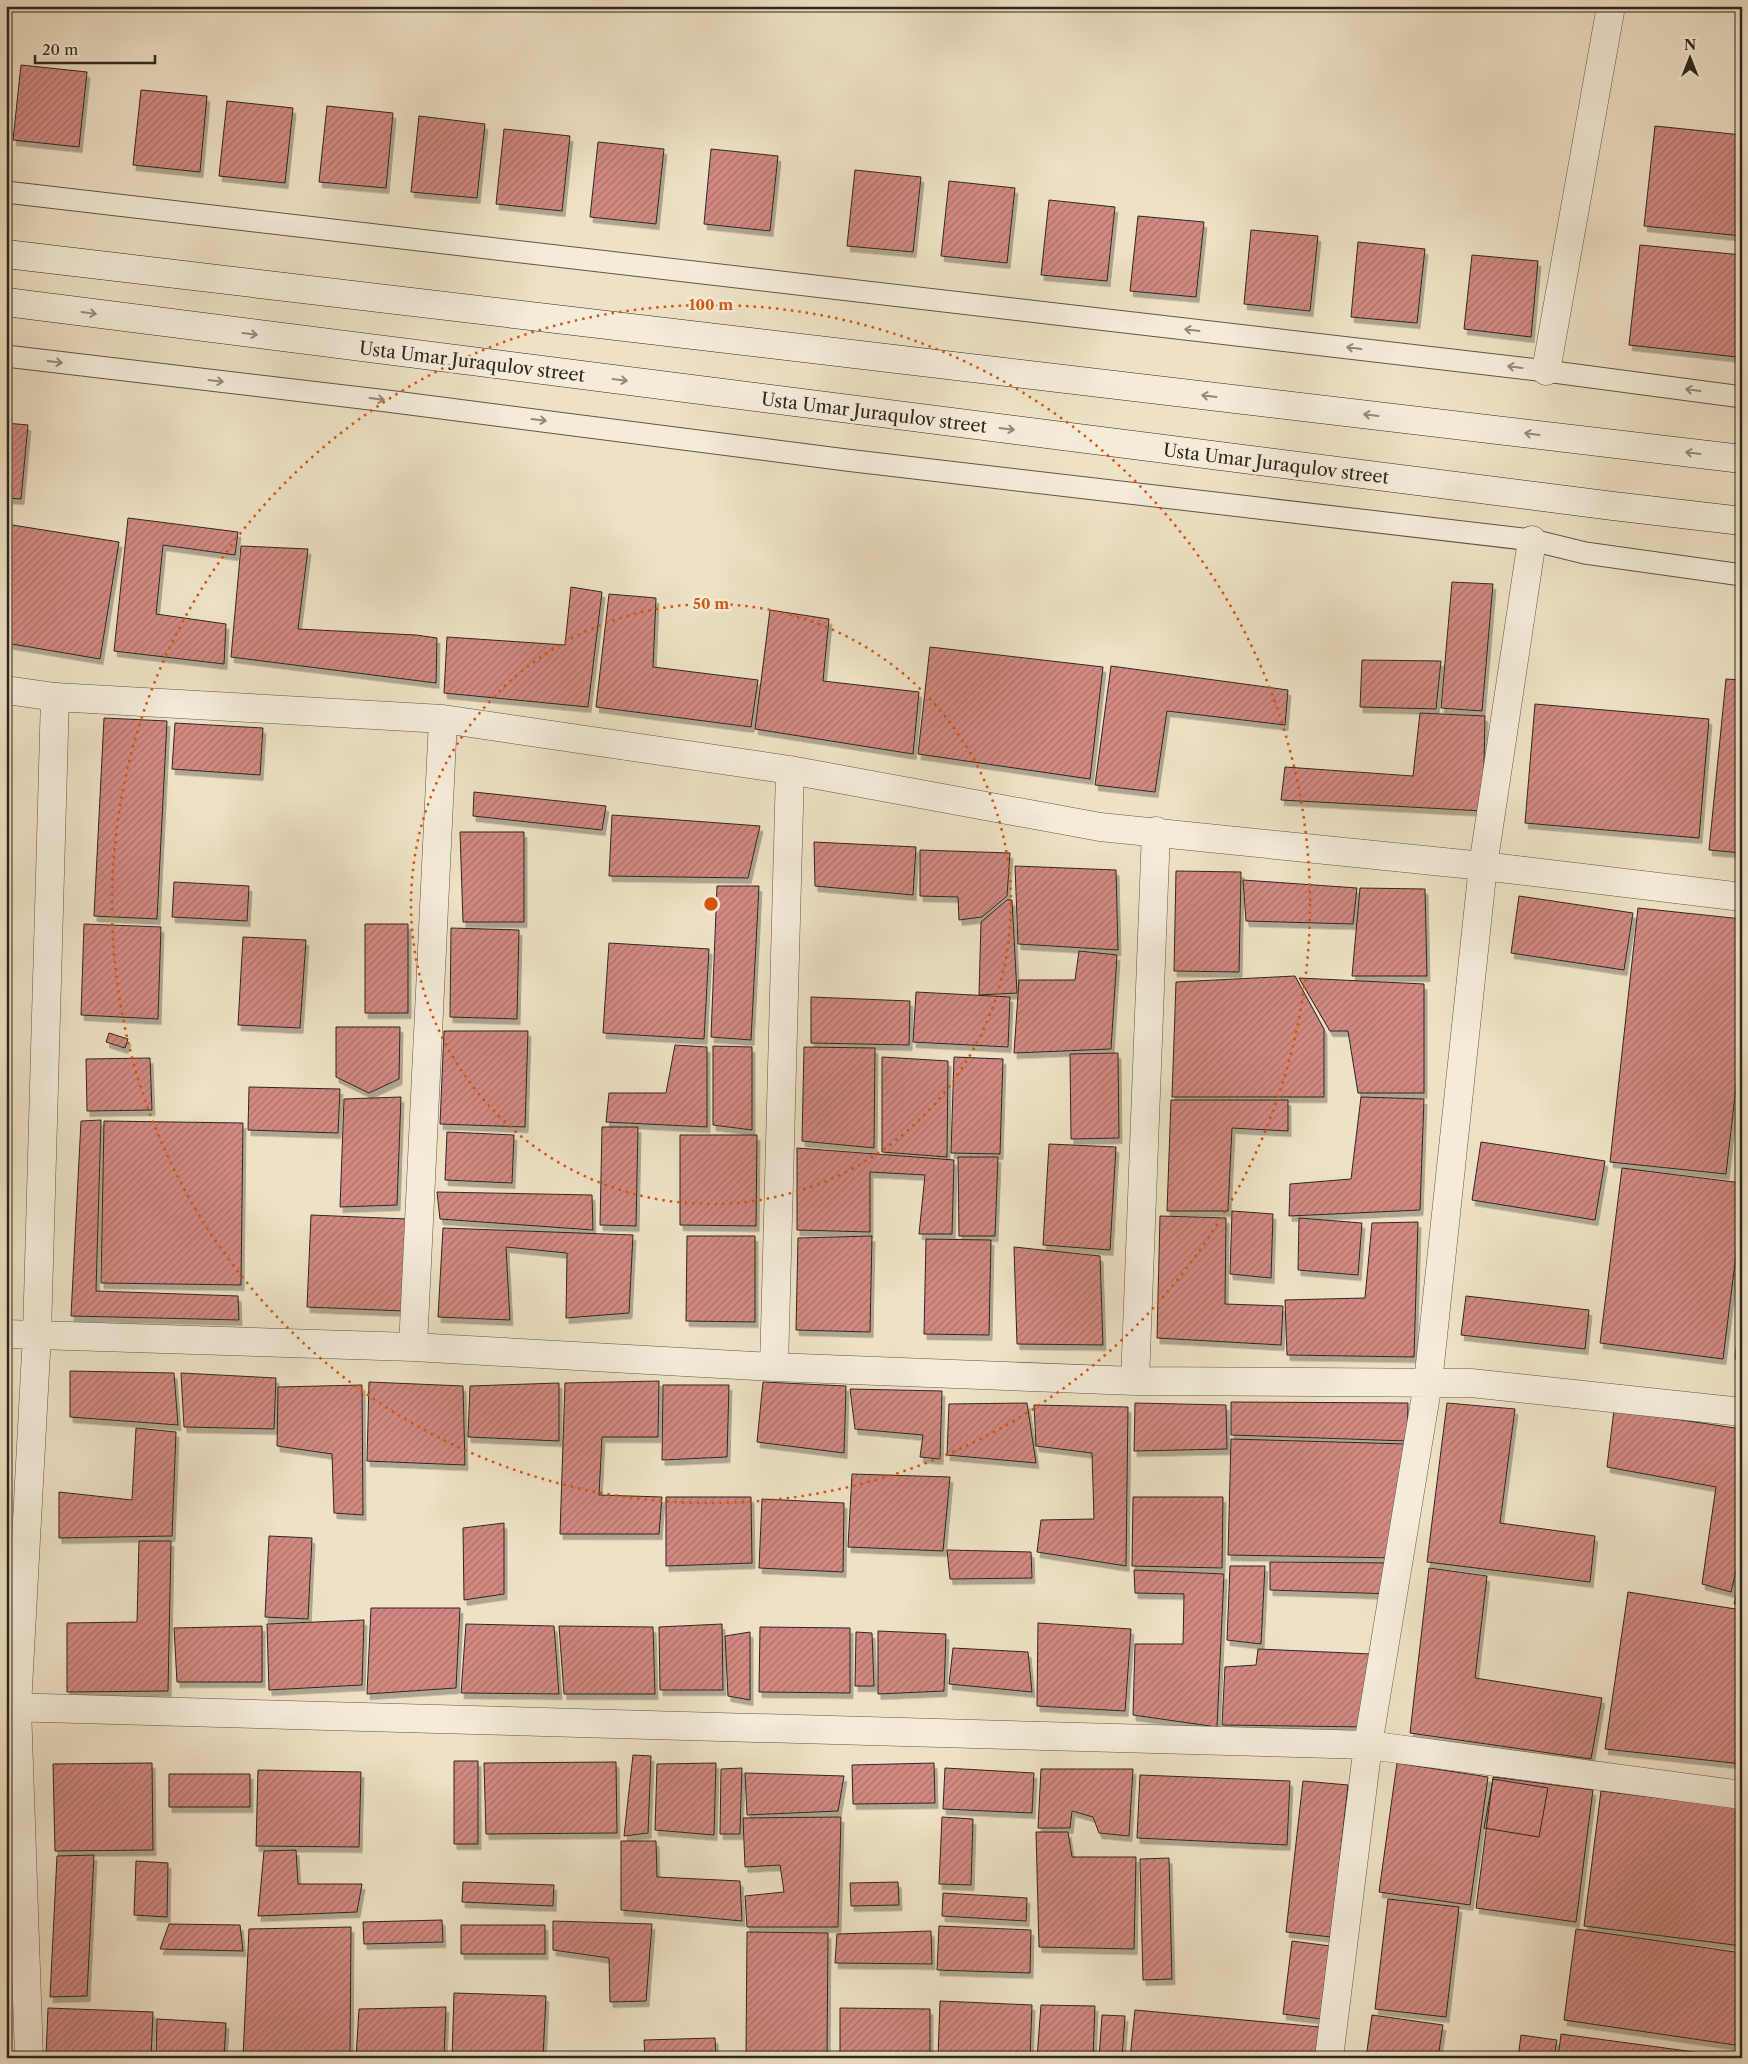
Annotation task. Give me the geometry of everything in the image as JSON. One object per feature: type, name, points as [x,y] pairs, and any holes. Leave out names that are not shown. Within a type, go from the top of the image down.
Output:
[{"type":"street","points":[[1546,371],[1611,6]]},
{"type":"street","points":[[6,254],[1742,459]]},
{"type":"street","name":"Usta Umar Juraqulov street","points":[[6,302],[1742,521]]},
{"type":"street","points":[[1329,2058],[1368,1745],[1428,1383],[1483,866],[1532,540]]},
{"type":"street","points":[[6,690],[55,697],[443,719],[790,770],[1100,827],[1156,831],[1483,866],[1742,897]]},
{"type":"street","points":[[29,2058],[12,1707],[37,1334],[55,697]]},
{"type":"street","points":[[413,1348],[443,719]]},
{"type":"street","points":[[774,1368],[790,770]]},
{"type":"street","points":[[1135,1381],[1156,831]]},
{"type":"street","points":[[6,1334],[413,1348],[774,1368],[1135,1381],[1471,1383],[1742,1412]]},
{"type":"street","points":[[12,1707],[1368,1745],[1742,1796]]},
{"type":"lane","points":[[6,192],[1546,371],[1742,397]]},
{"type":"lane","points":[[6,356],[378,399],[855,461],[1532,540],[1585,553],[1742,575]]},
{"type":"building","points":[[21,65],[87,72],[79,147],[13,140]]},
{"type":"building","points":[[141,90],[207,96],[200,172],[133,165]]},
{"type":"building","points":[[227,101],[293,108],[285,183],[219,176]]},
{"type":"building","points":[[327,106],[393,113],[386,188],[319,182]]},
{"type":"building","points":[[419,116],[485,124],[477,198],[411,192]]},
{"type":"building","points":[[1655,126],[1742,135],[1742,236],[1644,226]]},
{"type":"building","points":[[504,129],[570,136],[562,211],[496,204]]},
{"type":"building","points":[[598,142],[664,149],[656,224],[590,217]]},
{"type":"building","points":[[711,149],[778,156],[770,231],[704,224]]},
{"type":"building","points":[[855,170],[921,177],[913,252],[847,246]]},
{"type":"building","points":[[949,181],[1015,188],[1007,263],[941,256]]},
{"type":"building","points":[[1049,200],[1115,207],[1107,281],[1041,275]]},
{"type":"building","points":[[1138,216],[1204,222],[1196,297],[1130,291]]},
{"type":"building","points":[[1251,230],[1318,236],[1310,311],[1244,304]]},
{"type":"building","points":[[1358,242],[1425,249],[1417,323],[1351,317]]},
{"type":"building","points":[[1640,245],[1742,255],[1742,317],[1737,357],[1629,345]]},
{"type":"building","points":[[1472,255],[1538,261],[1531,337],[1464,329]]},
{"type":"building","points":[[6,423],[28,425],[21,499],[6,498]]},
{"type":"building","points":[[128,518],[238,532],[235,555],[163,545],[156,614],[226,624],[224,664],[114,651]]},
{"type":"building","points":[[6,524],[119,542],[100,659],[6,643]]},
{"type":"building","points":[[241,546],[308,549],[298,629],[416,635],[437,638],[436,683],[231,657]]},
{"type":"building","points":[[1452,582],[1493,584],[1482,711],[1441,708]]},
{"type":"building","points":[[571,587],[602,592],[588,707],[444,693],[447,637],[565,645]]},
{"type":"building","points":[[609,594],[656,598],[653,667],[758,680],[751,727],[596,707]]},
{"type":"building","points":[[770,610],[829,619],[823,681],[919,692],[913,754],[755,729]]},
{"type":"building","points":[[930,647],[1103,667],[1090,779],[918,754]]},
{"type":"building","points":[[1362,660],[1441,661],[1436,709],[1360,707]]},
{"type":"building","points":[[1111,666],[1288,690],[1285,725],[1167,711],[1155,792],[1095,785]]},
{"type":"building","points":[[1726,679],[1742,680],[1742,853],[1709,850]]},
{"type":"building","points":[[1535,704],[1709,719],[1699,838],[1525,823]]},
{"type":"building","points":[[1420,713],[1485,716],[1483,811],[1281,800],[1285,767],[1413,776]]},
{"type":"building","points":[[104,718],[167,721],[157,919],[94,916]]},
{"type":"building","points":[[175,723],[263,728],[260,775],[172,769]]},
{"type":"building","points":[[474,792],[606,806],[602,830],[473,816]]},
{"type":"building","points":[[612,815],[760,826],[748,878],[609,876]]},
{"type":"building","points":[[460,832],[524,832],[524,922],[463,922]]},
{"type":"building","points":[[814,842],[916,847],[913,895],[815,886]]},
{"type":"building","points":[[920,850],[1010,853],[1007,896],[982,917],[959,920],[958,897],[920,896]]},
{"type":"building","points":[[1015,866],[1116,870],[1118,950],[1018,944]]},
{"type":"building","points":[[1176,871],[1241,872],[1239,972],[1174,971]]},
{"type":"building","points":[[1243,880],[1357,888],[1353,924],[1246,921]]},
{"type":"building","points":[[174,882],[249,886],[247,921],[172,917]]},
{"type":"building","points":[[717,886],[759,886],[751,1040],[711,1037]]},
{"type":"building","points":[[1360,888],[1425,889],[1427,976],[1352,976]]},
{"type":"building","points":[[1519,896],[1633,913],[1624,970],[1511,953]]},
{"type":"building","points":[[1007,900],[1012,900],[1017,993],[979,995],[981,922]]},
{"type":"building","points":[[1638,908],[1742,919],[1742,1034],[1726,1174],[1610,1162]]},
{"type":"building","points":[[84,924],[161,927],[158,1019],[81,1015]]},
{"type":"building","points":[[365,924],[408,924],[408,1013],[365,1013]]},
{"type":"building","points":[[451,928],[519,930],[517,1019],[450,1017]]},
{"type":"building","points":[[243,937],[306,940],[300,1028],[238,1025]]},
{"type":"building","points":[[609,943],[709,949],[704,1039],[603,1033]]},
{"type":"building","points":[[1079,951],[1117,955],[1111,1049],[1014,1053],[1019,980],[1075,980]]},
{"type":"building","points":[[1295,976],[1324,1029],[1324,1097],[1172,1097],[1176,982]]},
{"type":"building","points":[[1299,978],[1424,984],[1424,1093],[1358,1093],[1348,1031],[1330,1031]]},
{"type":"building","points":[[916,992],[1010,997],[1008,1047],[913,1042]]},
{"type":"building","points":[[811,997],[910,1001],[909,1045],[811,1043]]},
{"type":"building","points":[[336,1027],[400,1027],[399,1079],[369,1093],[336,1077]]},
{"type":"building","points":[[444,1031],[528,1031],[525,1127],[440,1124]]},
{"type":"building","points":[[109,1033],[128,1039],[125,1048],[106,1042]]},
{"type":"building","points":[[675,1045],[707,1047],[707,1127],[606,1122],[609,1093],[666,1093]]},
{"type":"building","points":[[713,1046],[752,1047],[752,1130],[713,1125]]},
{"type":"building","points":[[804,1047],[875,1048],[874,1148],[802,1141]]},
{"type":"building","points":[[1118,1053],[1119,1138],[1071,1139],[1070,1054]]},
{"type":"building","points":[[882,1057],[948,1061],[947,1157],[882,1152]]},
{"type":"building","points":[[954,1057],[1003,1059],[1000,1154],[951,1153]]},
{"type":"building","points":[[150,1058],[152,1110],[87,1111],[86,1059]]},
{"type":"building","points":[[249,1087],[340,1089],[338,1133],[248,1130]]},
{"type":"building","points":[[401,1097],[397,1205],[340,1207],[344,1099]]},
{"type":"building","points":[[1361,1097],[1424,1099],[1420,1210],[1289,1216],[1290,1184],[1351,1179]]},
{"type":"building","points":[[1171,1100],[1288,1100],[1288,1131],[1232,1128],[1228,1211],[1167,1211]]},
{"type":"building","points":[[101,1120],[96,1291],[238,1296],[239,1320],[71,1316],[81,1121]]},
{"type":"building","points":[[104,1121],[243,1123],[241,1285],[101,1283]]},
{"type":"building","points":[[602,1127],[638,1127],[636,1226],[600,1225]]},
{"type":"building","points":[[447,1132],[514,1135],[512,1183],[445,1180]]},
{"type":"building","points":[[680,1135],[757,1135],[756,1226],[680,1225]]},
{"type":"building","points":[[1481,1142],[1605,1161],[1595,1220],[1472,1200]]},
{"type":"building","points":[[1049,1144],[1116,1147],[1110,1250],[1043,1245]]},
{"type":"building","points":[[797,1148],[954,1160],[952,1234],[919,1234],[925,1175],[870,1172],[870,1232],[797,1230]]},
{"type":"building","points":[[958,1157],[998,1157],[995,1236],[959,1236]]},
{"type":"building","points":[[1622,1168],[1742,1183],[1742,1207],[1723,1359],[1600,1343]]},
{"type":"building","points":[[437,1192],[592,1195],[593,1230],[440,1219]]},
{"type":"building","points":[[1232,1211],[1273,1214],[1271,1278],[1230,1274]]},
{"type":"building","points":[[311,1215],[407,1219],[403,1311],[307,1307]]},
{"type":"building","points":[[1160,1216],[1226,1218],[1225,1304],[1283,1306],[1281,1345],[1157,1338]]},
{"type":"building","points":[[1299,1218],[1362,1223],[1358,1275],[1298,1270]]},
{"type":"building","points":[[1418,1222],[1414,1357],[1287,1355],[1285,1300],[1365,1298],[1372,1223]]},
{"type":"building","points":[[443,1228],[633,1235],[629,1313],[566,1318],[567,1253],[506,1247],[510,1320],[438,1317]]},
{"type":"building","points":[[687,1236],[755,1236],[755,1322],[686,1321]]},
{"type":"building","points":[[872,1236],[870,1332],[796,1330],[798,1238]]},
{"type":"building","points":[[926,1239],[991,1240],[989,1335],[924,1334]]},
{"type":"building","points":[[1014,1247],[1100,1256],[1103,1345],[1017,1344]]},
{"type":"building","points":[[1742,1287],[1742,1359],[1735,1359]]},
{"type":"building","points":[[1466,1296],[1589,1310],[1585,1349],[1461,1335]]},
{"type":"building","points":[[70,1371],[174,1373],[178,1425],[70,1417]]},
{"type":"building","points":[[181,1373],[276,1378],[274,1429],[184,1427]]},
{"type":"building","points":[[659,1381],[658,1437],[602,1437],[599,1495],[662,1497],[659,1534],[560,1534],[565,1383]]},
{"type":"building","points":[[369,1382],[463,1386],[465,1465],[367,1461]]},
{"type":"building","points":[[763,1382],[846,1386],[844,1453],[757,1442]]},
{"type":"building","points":[[559,1383],[559,1441],[468,1437],[470,1386]]},
{"type":"building","points":[[362,1385],[363,1515],[334,1513],[332,1454],[277,1446],[278,1387]]},
{"type":"building","points":[[663,1385],[729,1385],[727,1457],[662,1460]]},
{"type":"building","points":[[850,1389],[942,1391],[940,1459],[920,1457],[923,1435],[855,1429]]},
{"type":"building","points":[[1231,1402],[1408,1403],[1407,1441],[1231,1435]]},
{"type":"building","points":[[1027,1403],[1036,1463],[947,1455],[949,1404]]},
{"type":"building","points":[[1135,1403],[1226,1405],[1227,1449],[1134,1451]]},
{"type":"building","points":[[1447,1403],[1515,1409],[1500,1523],[1595,1536],[1590,1582],[1427,1562]]},
{"type":"building","points":[[1034,1405],[1128,1407],[1126,1566],[1037,1552],[1041,1520],[1094,1519],[1092,1453],[1036,1446]]},
{"type":"building","points":[[1614,1410],[1742,1429],[1742,1546],[1731,1592],[1702,1584],[1716,1487],[1607,1467]]},
{"type":"building","points":[[136,1428],[176,1432],[172,1536],[59,1538],[59,1492],[132,1500]]},
{"type":"building","points":[[1231,1439],[1406,1444],[1397,1558],[1228,1555]]},
{"type":"building","points":[[852,1474],[950,1477],[943,1551],[848,1547]]},
{"type":"building","points":[[666,1497],[751,1497],[752,1563],[666,1566]]},
{"type":"building","points":[[1133,1497],[1223,1497],[1222,1568],[1132,1566]]},
{"type":"building","points":[[762,1499],[844,1503],[843,1572],[759,1568]]},
{"type":"building","points":[[504,1523],[504,1594],[464,1600],[463,1528]]},
{"type":"building","points":[[269,1536],[312,1538],[308,1619],[265,1617]]},
{"type":"building","points":[[139,1541],[171,1541],[168,1691],[67,1692],[67,1623],[137,1622]]},
{"type":"building","points":[[947,1550],[1031,1552],[1032,1578],[950,1579]]},
{"type":"building","points":[[1270,1562],[1395,1563],[1393,1594],[1270,1590]]},
{"type":"building","points":[[1230,1566],[1265,1566],[1261,1644],[1227,1640]]},
{"type":"building","points":[[1429,1568],[1487,1576],[1475,1678],[1602,1698],[1591,1759],[1410,1733]]},
{"type":"building","points":[[1134,1570],[1224,1574],[1217,1727],[1133,1715],[1135,1644],[1183,1644],[1184,1594],[1135,1593]]},
{"type":"building","points":[[1742,1571],[1742,1605],[1734,1604]]},
{"type":"building","points":[[1628,1592],[1742,1610],[1742,1764],[1605,1749]]},
{"type":"building","points":[[371,1608],[460,1608],[456,1688],[367,1694]]},
{"type":"building","points":[[364,1620],[362,1685],[269,1690],[267,1624]]},
{"type":"building","points":[[1038,1623],[1131,1629],[1125,1711],[1037,1706]]},
{"type":"building","points":[[466,1624],[554,1626],[559,1694],[461,1693]]},
{"type":"building","points":[[722,1624],[723,1690],[660,1690],[659,1627]]},
{"type":"building","points":[[262,1626],[262,1682],[177,1682],[174,1628]]},
{"type":"building","points":[[559,1626],[653,1627],[655,1694],[564,1694]]},
{"type":"building","points":[[760,1627],[850,1628],[850,1693],[759,1692]]},
{"type":"building","points":[[878,1631],[946,1634],[944,1691],[878,1694]]},
{"type":"building","points":[[750,1632],[750,1700],[728,1696],[725,1636]]},
{"type":"building","points":[[856,1632],[872,1633],[874,1686],[855,1686]]},
{"type":"building","points":[[953,1648],[1028,1652],[1032,1692],[949,1684]]},
{"type":"building","points":[[1258,1649],[1371,1654],[1368,1727],[1222,1725],[1225,1667],[1256,1665]]},
{"type":"building","points":[[633,1755],[651,1756],[648,1833],[624,1836]]},
{"type":"building","points":[[454,1761],[478,1761],[478,1844],[454,1844]]},
{"type":"building","points":[[616,1762],[617,1833],[486,1834],[484,1763]]},
{"type":"building","points":[[152,1763],[153,1850],[55,1851],[53,1764]]},
{"type":"building","points":[[716,1763],[714,1835],[655,1830],[657,1764]]},
{"type":"building","points":[[934,1763],[935,1803],[853,1804],[852,1765]]},
{"type":"building","points":[[1397,1763],[1488,1777],[1470,1905],[1379,1892]]},
{"type":"building","points":[[742,1768],[740,1834],[720,1834],[721,1769]]},
{"type":"building","points":[[945,1768],[1034,1773],[1032,1813],[943,1809]]},
{"type":"building","points":[[1041,1769],[1133,1769],[1129,1836],[1099,1833],[1093,1817],[1072,1811],[1070,1828],[1038,1828]]},
{"type":"building","points":[[258,1770],[361,1772],[359,1847],[256,1846]]},
{"type":"building","points":[[745,1773],[844,1776],[838,1811],[747,1815]]},
{"type":"building","points":[[169,1774],[250,1774],[250,1807],[169,1807]]},
{"type":"building","points":[[1140,1775],[1290,1781],[1287,1845],[1137,1838]]},
{"type":"building","points":[[1493,1777],[1593,1790],[1576,1922],[1476,1908]]},
{"type":"building","points":[[1493,1779],[1548,1788],[1539,1837],[1484,1828]]},
{"type":"building","points":[[1303,1781],[1348,1785],[1331,1937],[1286,1932]]},
{"type":"building","points":[[1601,1791],[1742,1808],[1742,1946],[1584,1926]]},
{"type":"building","points":[[841,1817],[838,1927],[747,1927],[745,1896],[784,1892],[780,1865],[745,1867],[743,1818]]},
{"type":"building","points":[[942,1817],[973,1819],[971,1885],[939,1884]]},
{"type":"building","points":[[1036,1832],[1068,1832],[1072,1857],[1136,1857],[1134,1949],[1039,1947]]},
{"type":"building","points":[[621,1841],[656,1841],[657,1877],[740,1881],[742,1921],[621,1910]]},
{"type":"building","points":[[296,1850],[298,1884],[362,1884],[357,1912],[258,1916],[264,1851]]},
{"type":"building","points":[[94,1855],[87,1996],[50,1997],[57,1856]]},
{"type":"building","points":[[1169,1858],[1172,1979],[1143,1980],[1140,1859]]},
{"type":"building","points":[[136,1861],[168,1863],[167,1917],[134,1915]]},
{"type":"building","points":[[463,1882],[554,1885],[553,1906],[462,1902]]},
{"type":"building","points":[[898,1882],[899,1905],[851,1906],[850,1883]]},
{"type":"building","points":[[943,1893],[1027,1898],[1026,1921],[942,1916]]},
{"type":"building","points":[[1388,1899],[1459,1907],[1446,2017],[1375,2009]]},
{"type":"building","points":[[442,1920],[443,1942],[364,1944],[363,1922]]},
{"type":"building","points":[[553,1921],[652,1924],[646,2001],[610,2002],[609,1958],[553,1950]]},
{"type":"building","points":[[169,1924],[240,1925],[243,1951],[160,1949]]},
{"type":"building","points":[[461,1925],[545,1925],[545,1954],[461,1954]]},
{"type":"building","points":[[939,1926],[1031,1930],[1030,1973],[937,1970]]},
{"type":"building","points":[[351,1927],[350,2058],[243,2058],[249,1929]]},
{"type":"building","points":[[1576,1929],[1742,1953],[1742,2046],[1564,2020]]},
{"type":"building","points":[[931,1931],[932,1964],[835,1963],[837,1934]]},
{"type":"building","points":[[747,1932],[828,1933],[827,2058],[746,2058]]},
{"type":"building","points":[[1292,1941],[1330,1946],[1321,2019],[1283,2014]]},
{"type":"building","points":[[6,1953],[14,1953],[9,1988],[6,1987]]},
{"type":"building","points":[[454,1993],[546,1996],[543,2058],[452,2058]]},
{"type":"building","points":[[940,2001],[1032,2005],[1030,2058],[938,2058]]},
{"type":"building","points":[[1041,2005],[1095,2006],[1093,2058],[1037,2058]]},
{"type":"building","points":[[446,2007],[444,2058],[356,2058],[359,2009]]},
{"type":"building","points":[[48,2008],[153,2012],[151,2058],[46,2058]]},
{"type":"building","points":[[840,2008],[930,2009],[930,2058],[840,2058]]},
{"type":"building","points":[[1135,2010],[1320,2027],[1317,2058],[1130,2058]]},
{"type":"building","points":[[1102,2015],[1125,2016],[1122,2058],[1099,2058]]},
{"type":"building","points":[[1372,2015],[1443,2025],[1438,2058],[1366,2058]]},
{"type":"building","points":[[157,2019],[226,2023],[224,2058],[156,2058]]},
{"type":"building","points":[[1561,2034],[1739,2058],[1558,2058]]},
{"type":"building","points":[[1521,2035],[1557,2040],[1554,2058],[1518,2058]]},
{"type":"building","points":[[715,2038],[716,2058],[645,2058],[644,2040]]}]
